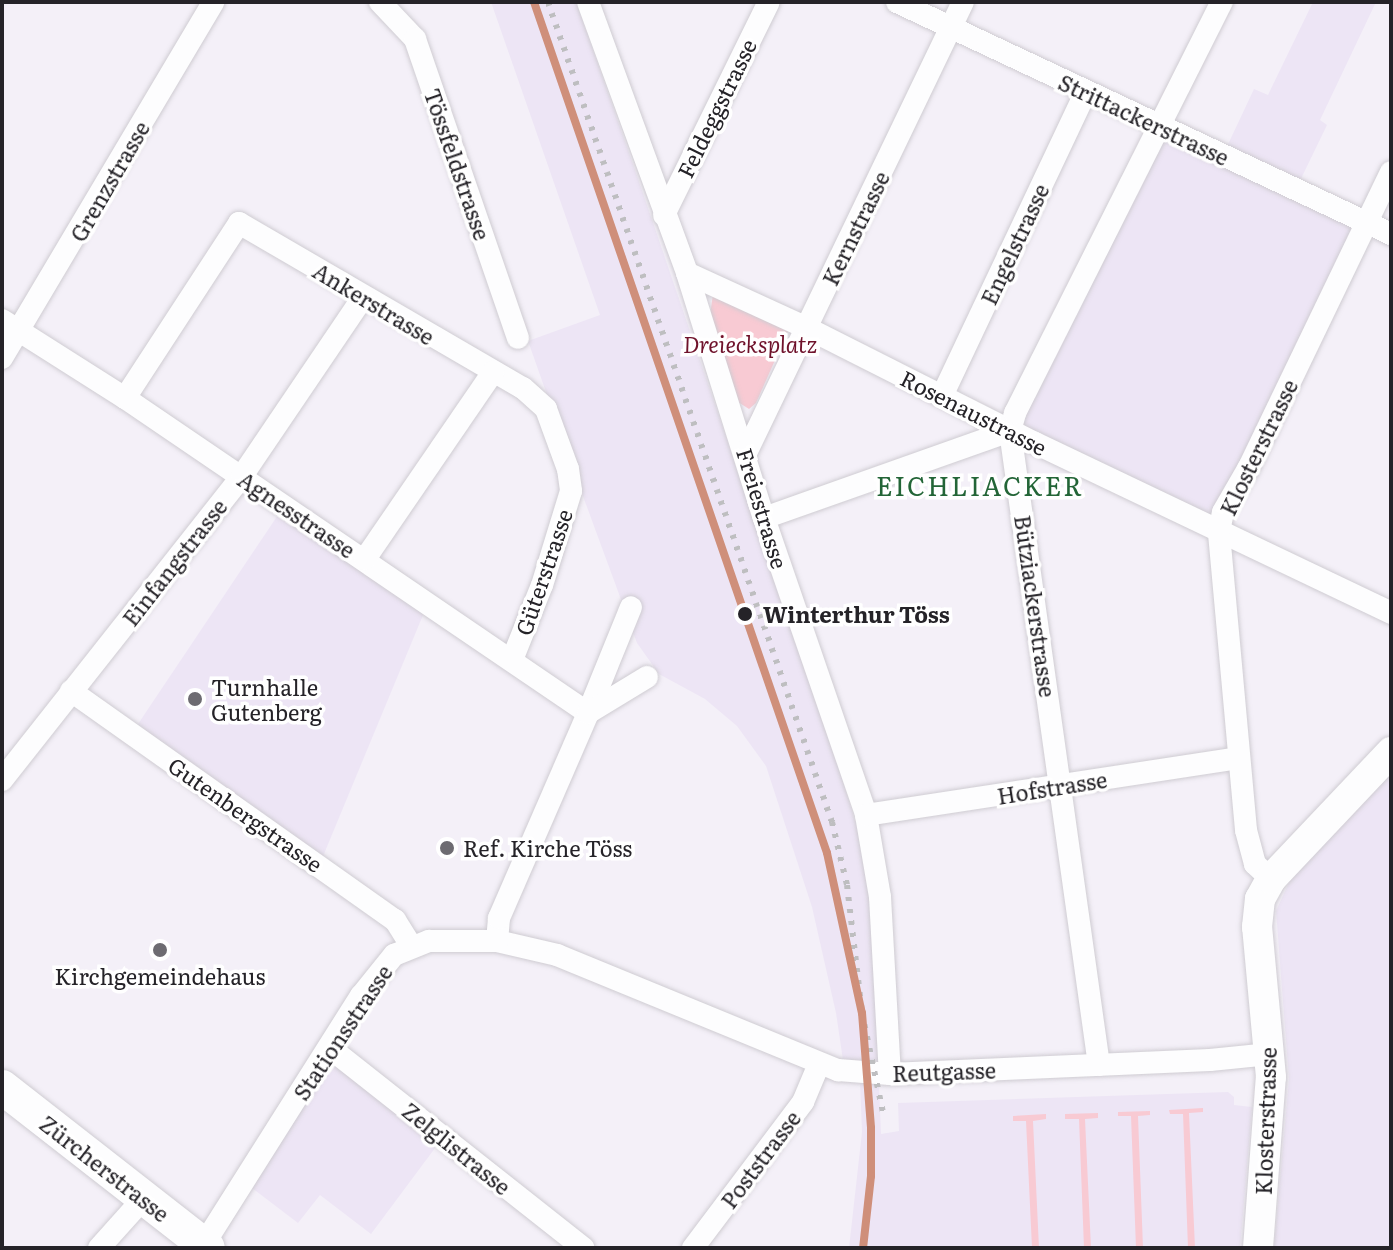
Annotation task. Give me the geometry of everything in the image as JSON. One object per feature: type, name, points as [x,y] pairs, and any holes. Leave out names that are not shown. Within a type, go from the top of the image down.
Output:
[{"type":"main road","name":"Zürcherstrasse","points":[[2,1087],[206,1246]]},
{"type":"street","name":"Grenzstrasse","points":[[2,358],[11,326],[213,2]]},
{"type":"street","name":"Tössfeldstrasse","points":[[380,2],[415,39],[518,338]]},
{"type":"street","name":"Freiestrasse","points":[[588,2],[687,273],[764,518],[866,815],[880,897],[890,1074]]},
{"type":"street","name":"Feldeggstrasse","points":[[664,215],[769,2]]},
{"type":"street","name":"Strittackerstrasse","points":[[897,2],[1391,234]]},
{"type":"street","name":"Kernstrasse","points":[[746,453],[963,2]]},
{"type":"street","name":"Bütziackerstrasse","points":[[1099,1065],[1010,431],[1015,413],[1222,2]]},
{"type":"street","name":"Engelstrasse","points":[[942,396],[1086,92]]},
{"type":"street","name":"Klosterstrasse","points":[[1258,1248],[1270,1054],[1257,927],[1265,889],[1252,857],[1239,758],[1219,531],[1223,512],[1249,467],[1391,172]]},
{"type":"street","name":"Ankerstrasse","points":[[125,398],[239,223],[493,372]]},
{"type":"street","name":"Rosenaustrasse","points":[[687,273],[807,328],[1010,431],[1391,613]]},
{"type":"street","name":"Einfangstrasse","points":[[2,780],[242,476],[363,297]]},
{"type":"street","name":"Agnesstrasse","points":[[11,326],[242,476],[588,713]]},
{"type":"street","points":[[365,559],[493,372]]},
{"type":"street","name":"Güterstrasse","points":[[493,372],[542,402],[570,481],[568,501],[542,585],[512,660]]},
{"type":"street","points":[[764,518],[1010,431]]},
{"type":"street","points":[[497,941],[499,918],[631,607]]},
{"type":"street","points":[[588,713],[647,677]]},
{"type":"street","name":"Gutenbergstrasse","points":[[71,691],[395,920],[411,946]]},
{"type":"street","points":[[1265,889],[1391,752]]},
{"type":"street","name":"Hofstrasse","points":[[866,815],[1239,758]]},
{"type":"street","name":"Stationsstrasse","points":[[206,1246],[375,975],[394,955],[411,946],[449,939],[497,941]]},
{"type":"street","name":"Reutgasse","points":[[497,941],[557,955],[838,1070],[890,1074],[1270,1054]]},
{"type":"street","name":"Zelglistrasse","points":[[330,1048],[583,1248]]},
{"type":"street","name":"Poststrasse","points":[[693,1248],[803,1102],[819,1064]]},
{"type":"street","points":[[99,1248],[143,1199]]},
{"type":"shaded area","points":[[491,2],[576,2],[634,167],[841,774],[867,862],[883,1060],[874,1060],[879,1086],[881,1134],[899,1131],[898,1103],[1228,1092],[1234,1097],[1234,1105],[1252,1107],[1240,1248],[849,1248],[862,1132],[860,1082],[843,1060],[836,1013],[812,907],[766,766],[737,726],[705,699],[659,674],[637,643],[580,488],[528,341],[600,315]]},
{"type":"shaded area","points":[[1313,2],[1376,2],[1320,120],[1327,125],[1296,189],[1367,222],[1219,531],[1010,431],[1160,126],[1223,155],[1254,89],[1268,95]]},
{"type":"shaded area","points":[[284,506],[428,603],[319,866],[132,733]]},
{"type":"shaded area","points":[[1391,773],[1391,1248],[1274,1248],[1289,1079],[1276,911],[1292,876]]},
{"type":"shaded area","points":[[330,1048],[444,1136],[371,1234],[320,1195],[298,1223],[244,1182]]},
{"type":"green space","name":"Dreiecksplatz","points":[[713,294],[788,331],[756,403],[749,409],[738,402],[710,315]]},
{"type":"green space","points":[[1203,1108],[1203,1112],[1189,1113],[1195,1248],[1188,1248],[1183,1114],[1170,1114],[1169,1110]]},
{"type":"green space","points":[[1150,1111],[1150,1115],[1138,1116],[1143,1248],[1136,1248],[1131,1116],[1118,1116],[1118,1112]]},
{"type":"green space","points":[[1098,1113],[1098,1118],[1085,1119],[1091,1248],[1084,1248],[1079,1119],[1065,1119],[1065,1114]]},
{"type":"green space","points":[[1046,1114],[1046,1119],[1033,1121],[1039,1248],[1032,1248],[1026,1121],[1013,1121],[1013,1116]]},
{"type":"railway","points":[[548,2],[832,822],[847,885],[862,1013],[884,1117]]},
{"type":"transit line","points":[[534,2],[827,853],[862,1013],[871,1128],[871,1176],[863,1248]]},
{"type":"place","name":"Winterthur Töss","points":[[745,614]]},
{"type":"place","name":"Turnhalle Gutenberg","points":[[195,699]]},
{"type":"place","name":"Ref. Kirche Töss","points":[[447,848]]},
{"type":"place","name":"Kirchgemeindehaus","points":[[160,950]]},
{"type":"district","name":"EICHLIACKER","points":[[980,485]]}]
